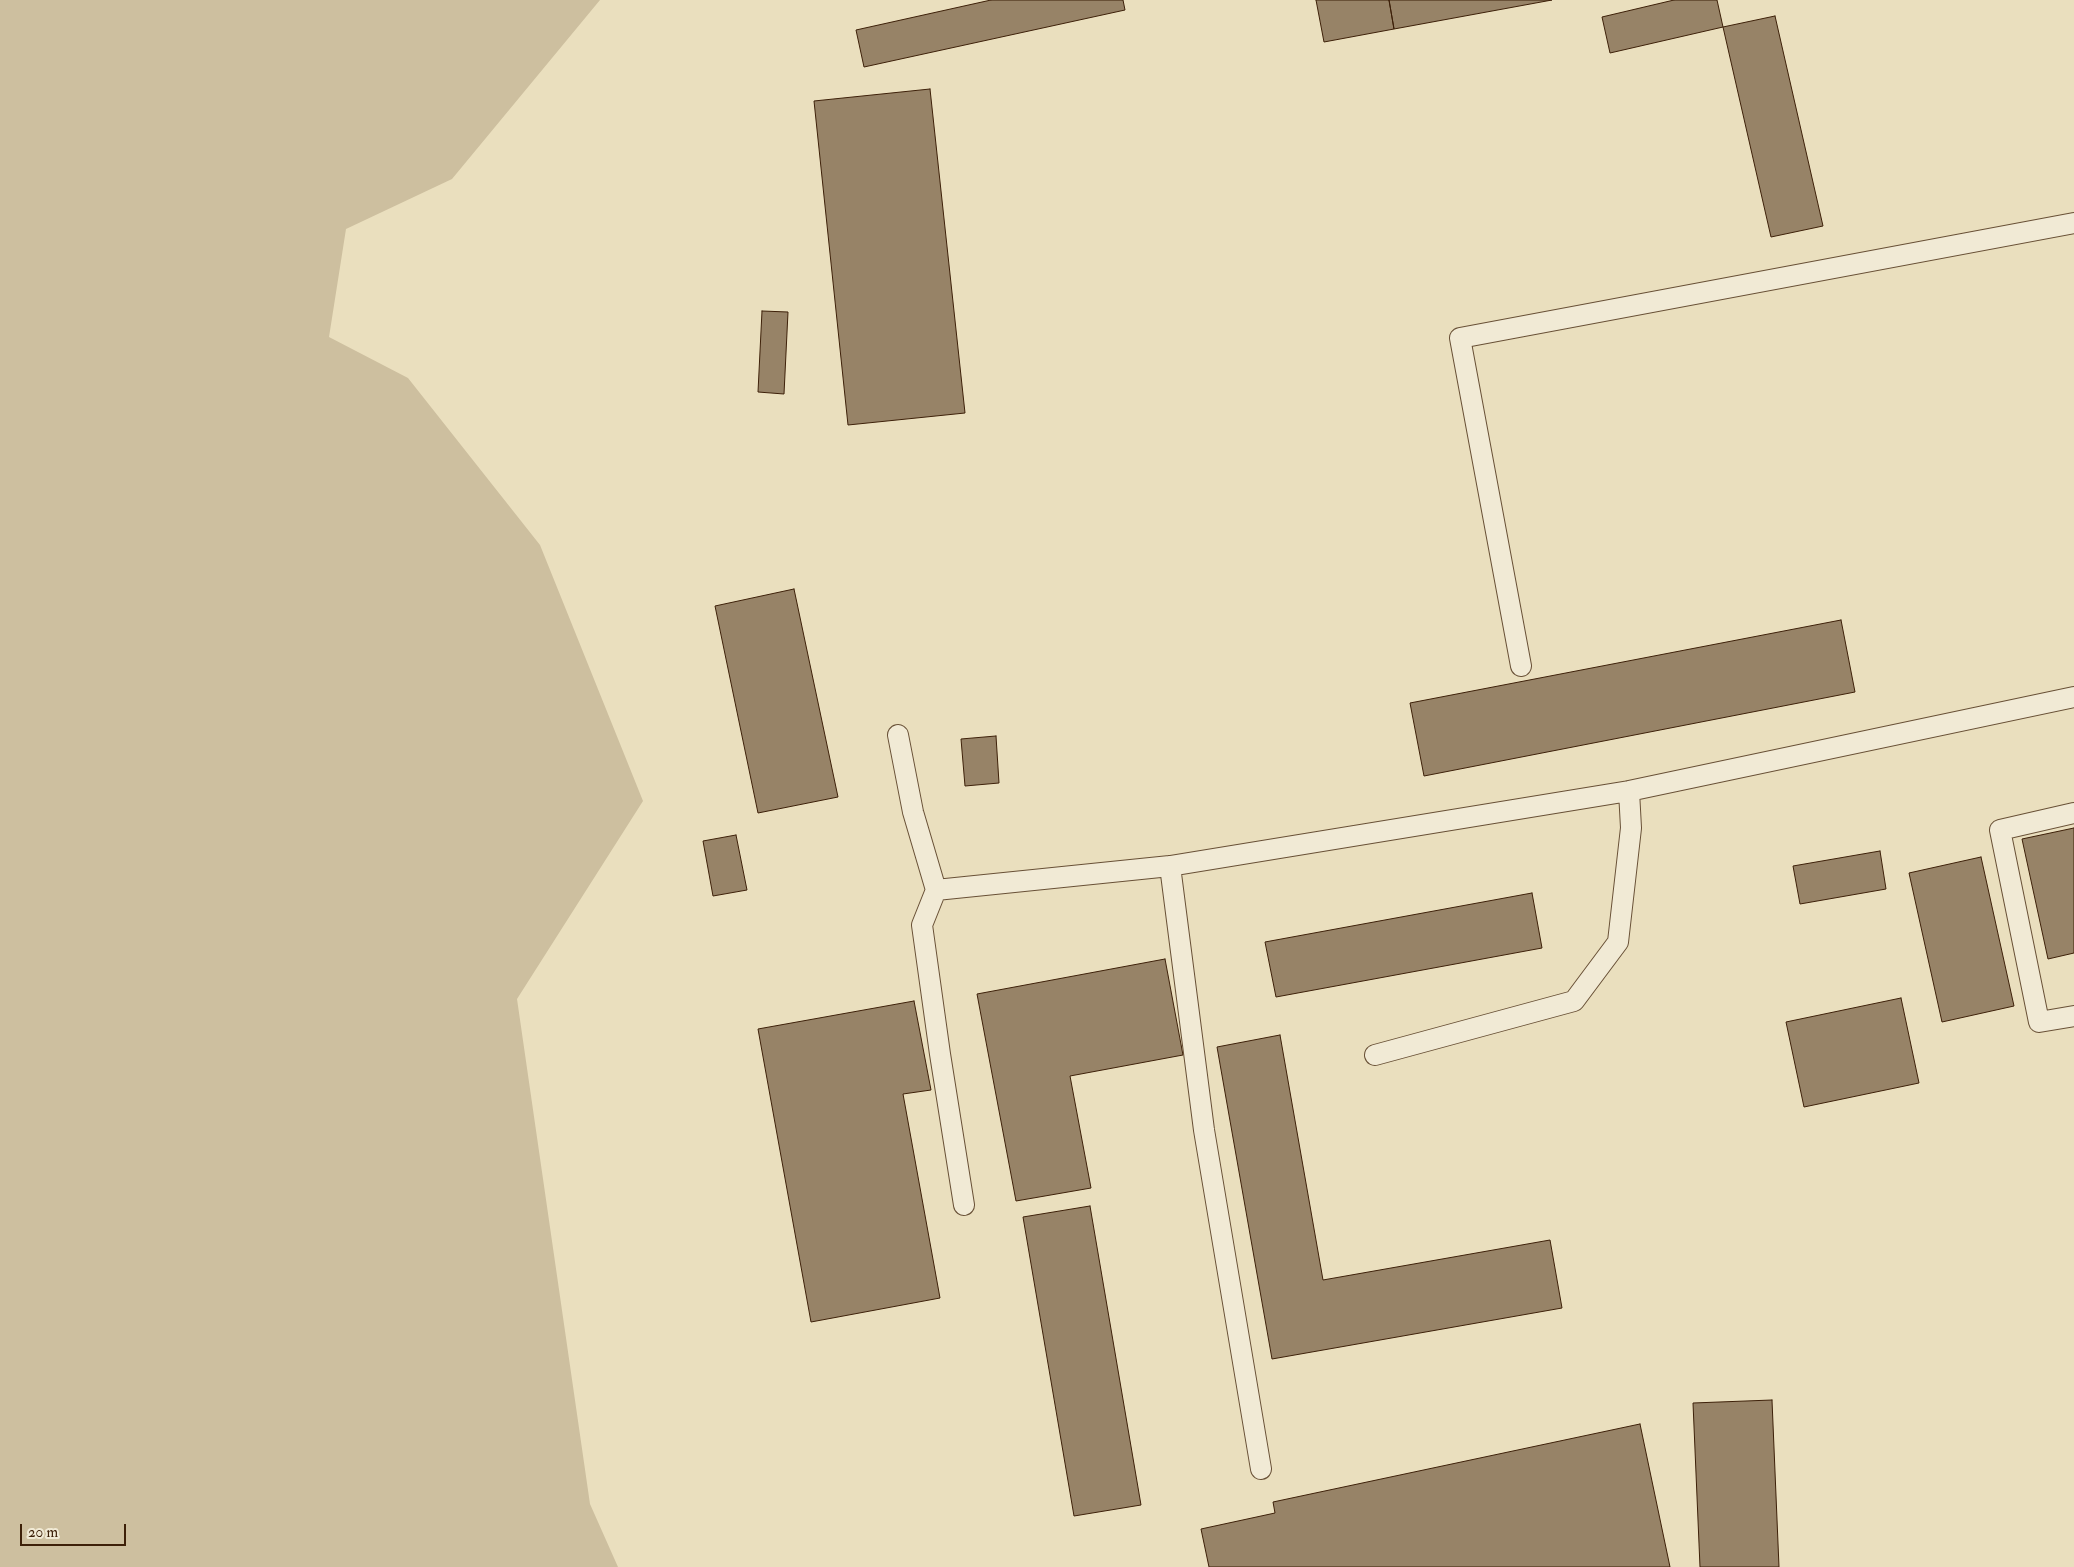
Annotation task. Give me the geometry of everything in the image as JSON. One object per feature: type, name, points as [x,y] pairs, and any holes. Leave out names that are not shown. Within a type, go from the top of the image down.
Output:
[{"type":"lane","points":[[1520,666],[1460,338],[2074,223]]},
{"type":"lane","points":[[936,890],[1170,866],[1630,791],[2074,697]]},
{"type":"lane","points":[[898,735],[913,812],[936,890],[922,925],[964,1205]]},
{"type":"lane","points":[[1375,1055],[1574,1001],[1618,942],[1631,828],[1630,791]]},
{"type":"lane","points":[[2074,813],[2000,830],[2039,1022],[2074,1016]]},
{"type":"lane","points":[[1170,866],[1204,1130],[1261,1469]]},
{"type":"shaded area","points":[[0,0],[600,0],[452,179],[346,229],[329,337],[408,378],[540,545],[643,801],[517,999],[590,1504],[618,1567],[0,1567]]},
{"type":"building","points":[[991,0],[1123,0],[1125,10],[864,67],[856,30]]},
{"type":"building","points":[[1316,0],[1389,0],[1394,29],[1324,42]]},
{"type":"building","points":[[1389,0],[1552,0],[1394,29]]},
{"type":"building","points":[[1674,0],[1717,0],[1723,27],[1610,53],[1602,17]]},
{"type":"building","points":[[1775,16],[1823,226],[1771,237],[1723,27]]},
{"type":"building","points":[[930,89],[965,413],[848,425],[814,101]]},
{"type":"building","points":[[762,311],[788,312],[784,394],[758,392]]},
{"type":"building","points":[[794,589],[838,797],[758,813],[715,606]]},
{"type":"building","points":[[1841,620],[1855,692],[1424,776],[1410,703]]},
{"type":"building","points":[[996,736],[999,783],[965,786],[961,739]]},
{"type":"building","points":[[2074,828],[2074,953],[2048,959],[2022,839]]},
{"type":"building","points":[[736,835],[747,890],[713,896],[703,841]]},
{"type":"building","points":[[1880,851],[1886,889],[1800,904],[1793,866]]},
{"type":"building","points":[[1981,857],[2014,1006],[1942,1022],[1909,873]]},
{"type":"building","points":[[1532,893],[1542,948],[1276,997],[1265,942]]},
{"type":"building","points":[[1165,959],[1183,1055],[1070,1076],[1091,1188],[1016,1201],[977,994]]},
{"type":"building","points":[[1901,998],[1919,1083],[1804,1107],[1786,1022]]},
{"type":"building","points":[[914,1001],[931,1090],[903,1094],[940,1298],[811,1322],[758,1029]]},
{"type":"building","points":[[1280,1035],[1323,1280],[1550,1240],[1562,1308],[1272,1359],[1217,1047]]},
{"type":"building","points":[[1090,1206],[1141,1505],[1074,1516],[1023,1217]]},
{"type":"building","points":[[1772,1400],[1779,1567],[1700,1567],[1693,1403]]},
{"type":"building","points":[[1640,1424],[1670,1567],[1209,1567],[1201,1529],[1275,1513],[1273,1502]]}]
